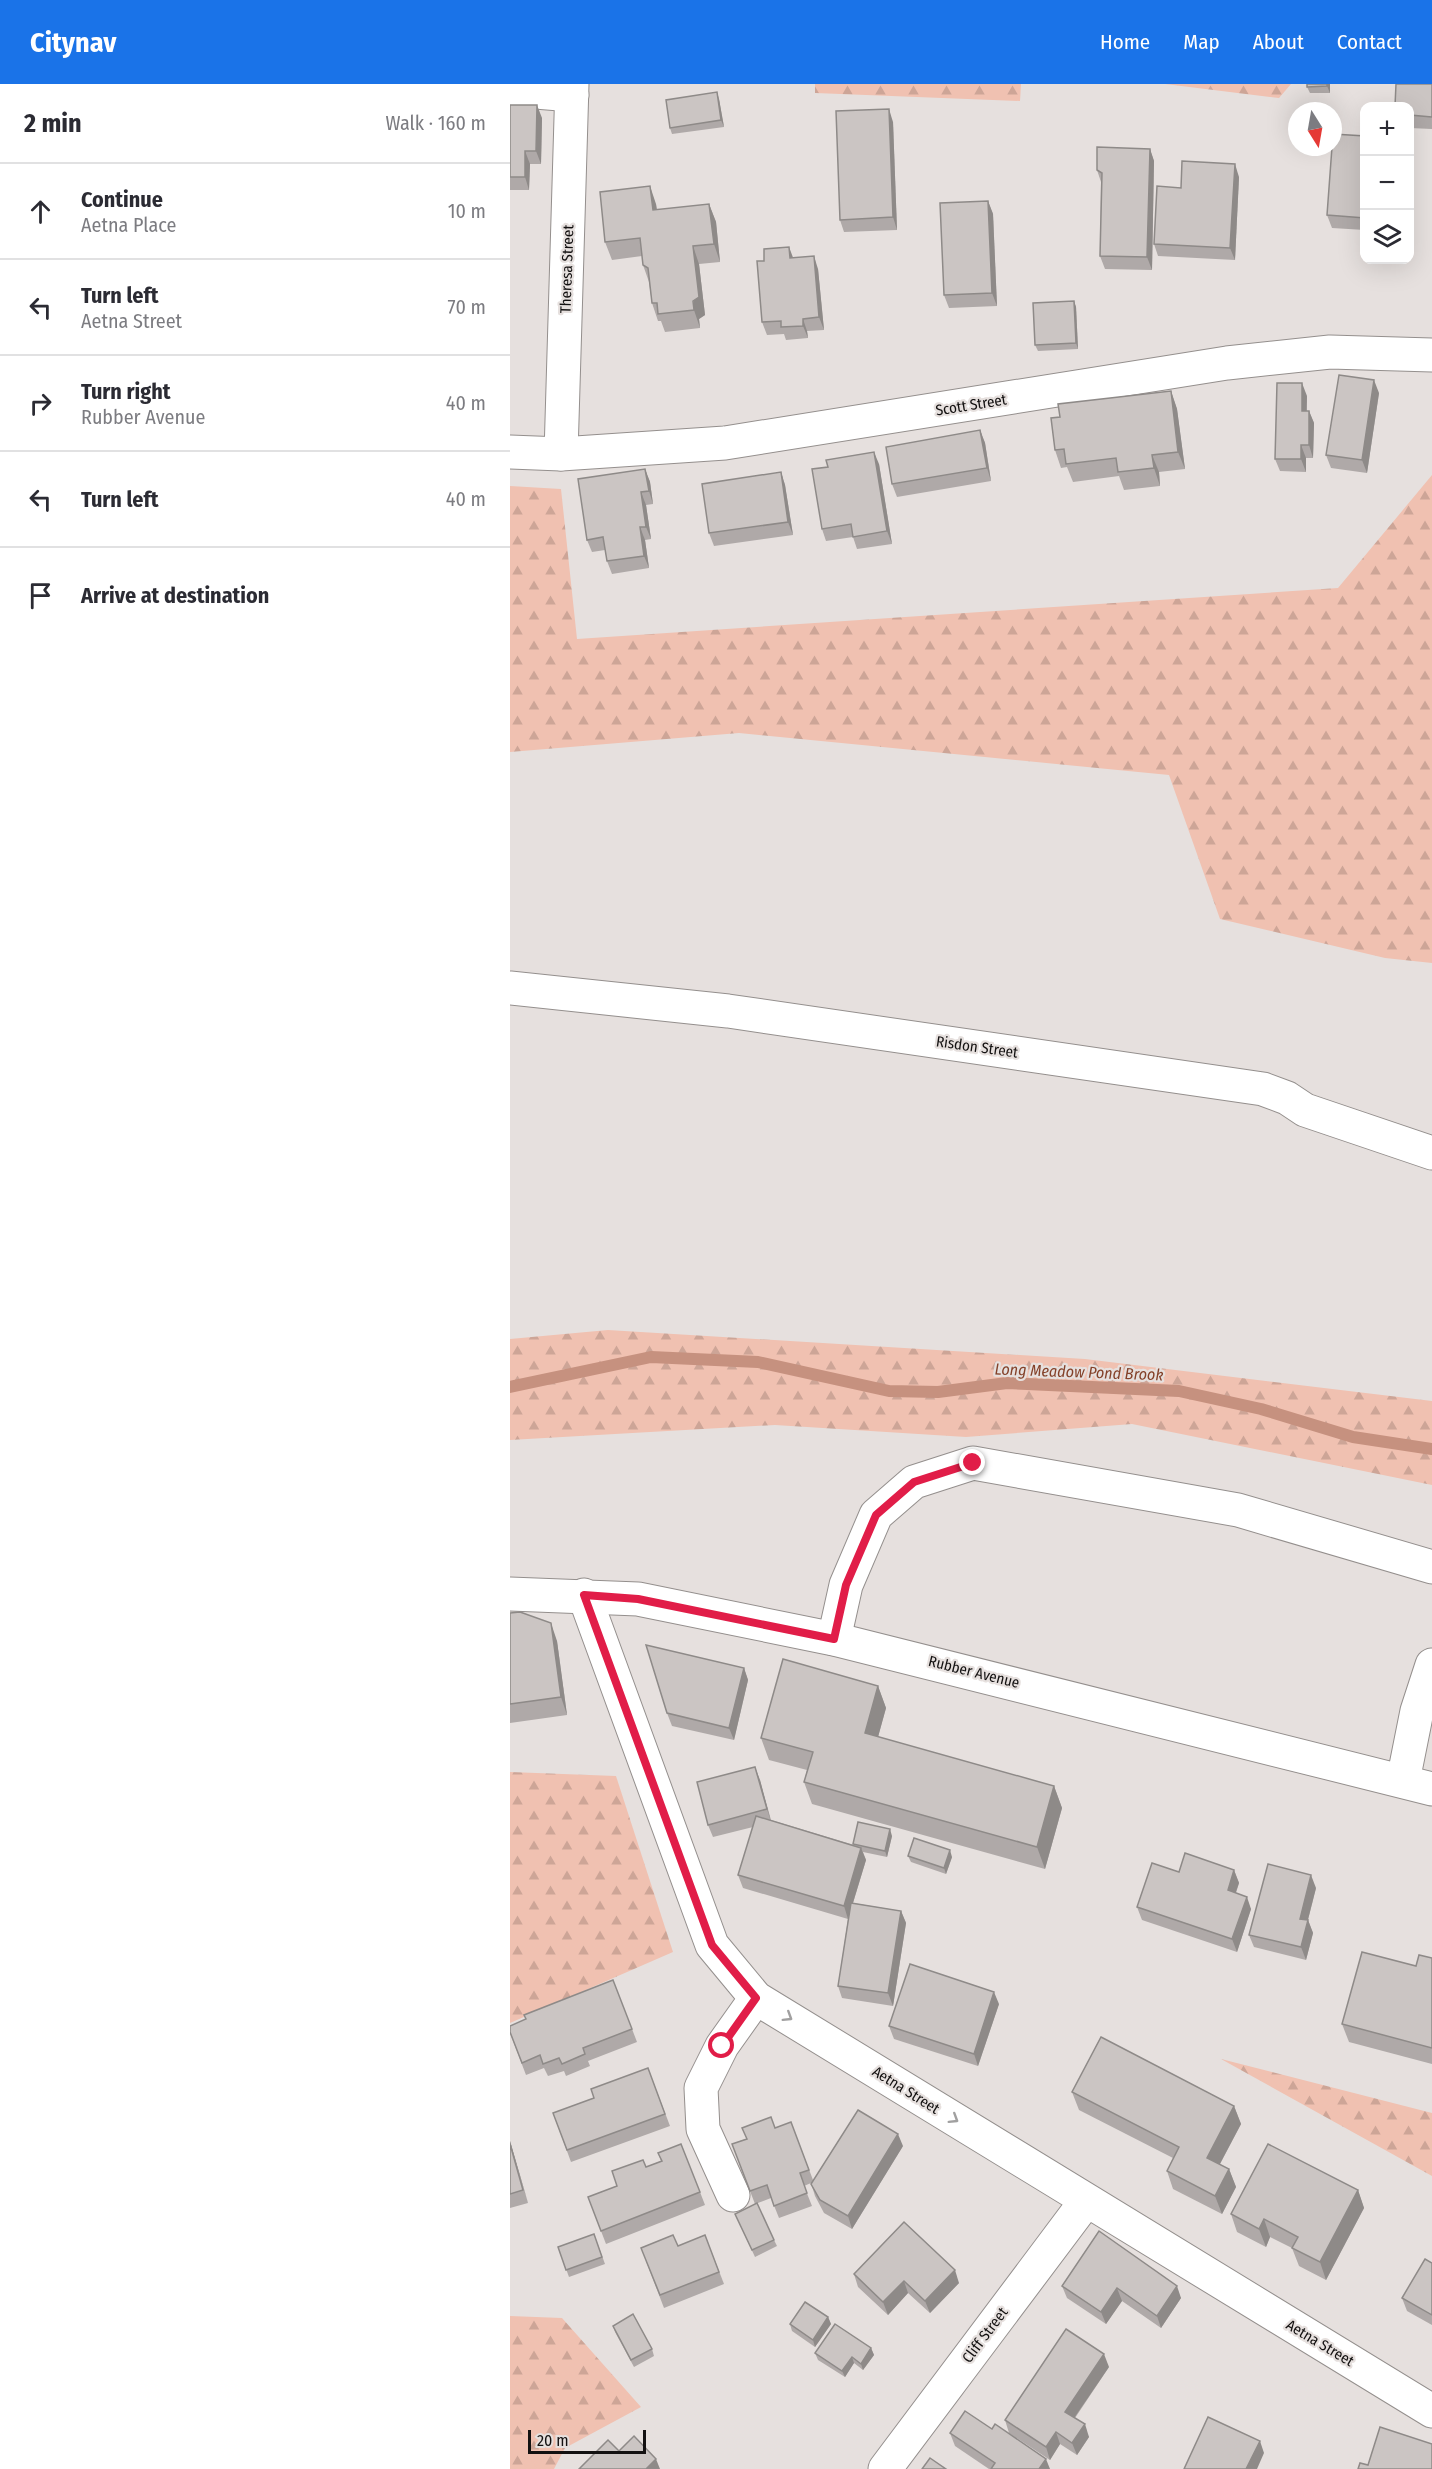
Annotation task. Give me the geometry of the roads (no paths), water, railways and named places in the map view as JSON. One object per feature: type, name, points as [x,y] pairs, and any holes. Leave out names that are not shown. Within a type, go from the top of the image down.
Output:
[{"type":"street","points":[[510,90],[572,89]]},
{"type":"street","name":"Theresa Street","points":[[561,454],[572,89]]},
{"type":"street","name":"Scott Street","points":[[510,452],[561,454],[725,443],[1227,363],[1330,352],[1432,355]]},
{"type":"street","name":"Risdon Street","points":[[510,988],[728,1011],[1263,1089],[1287,1098],[1305,1110],[1432,1153]]},
{"type":"street","points":[[834,1639],[846,1585],[876,1515],[914,1482],[973,1463],[1238,1510],[1432,1567]]},
{"type":"street","name":"Rubber Avenue","points":[[510,1594],[584,1595],[638,1599],[834,1639],[1417,1785]]},
{"type":"street","name":"Aetna Street","points":[[584,1595],[712,1945],[756,1998],[1432,2411]]},
{"type":"street","points":[[1417,1785],[1418,1711],[1432,1665]]},
{"type":"street","points":[[733,2195],[702,2128],[701,2088],[722,2046],[756,1998]]},
{"type":"street","name":"Cliff Street","points":[[885,2469],[1086,2201]]},
{"type":"waterway","name":"Long Meadow Pond Brook","points":[[510,1387],[651,1357],[758,1362],[889,1391],[938,1392],[1007,1383],[1179,1391],[1261,1409],[1353,1437],[1432,1449]]}]
